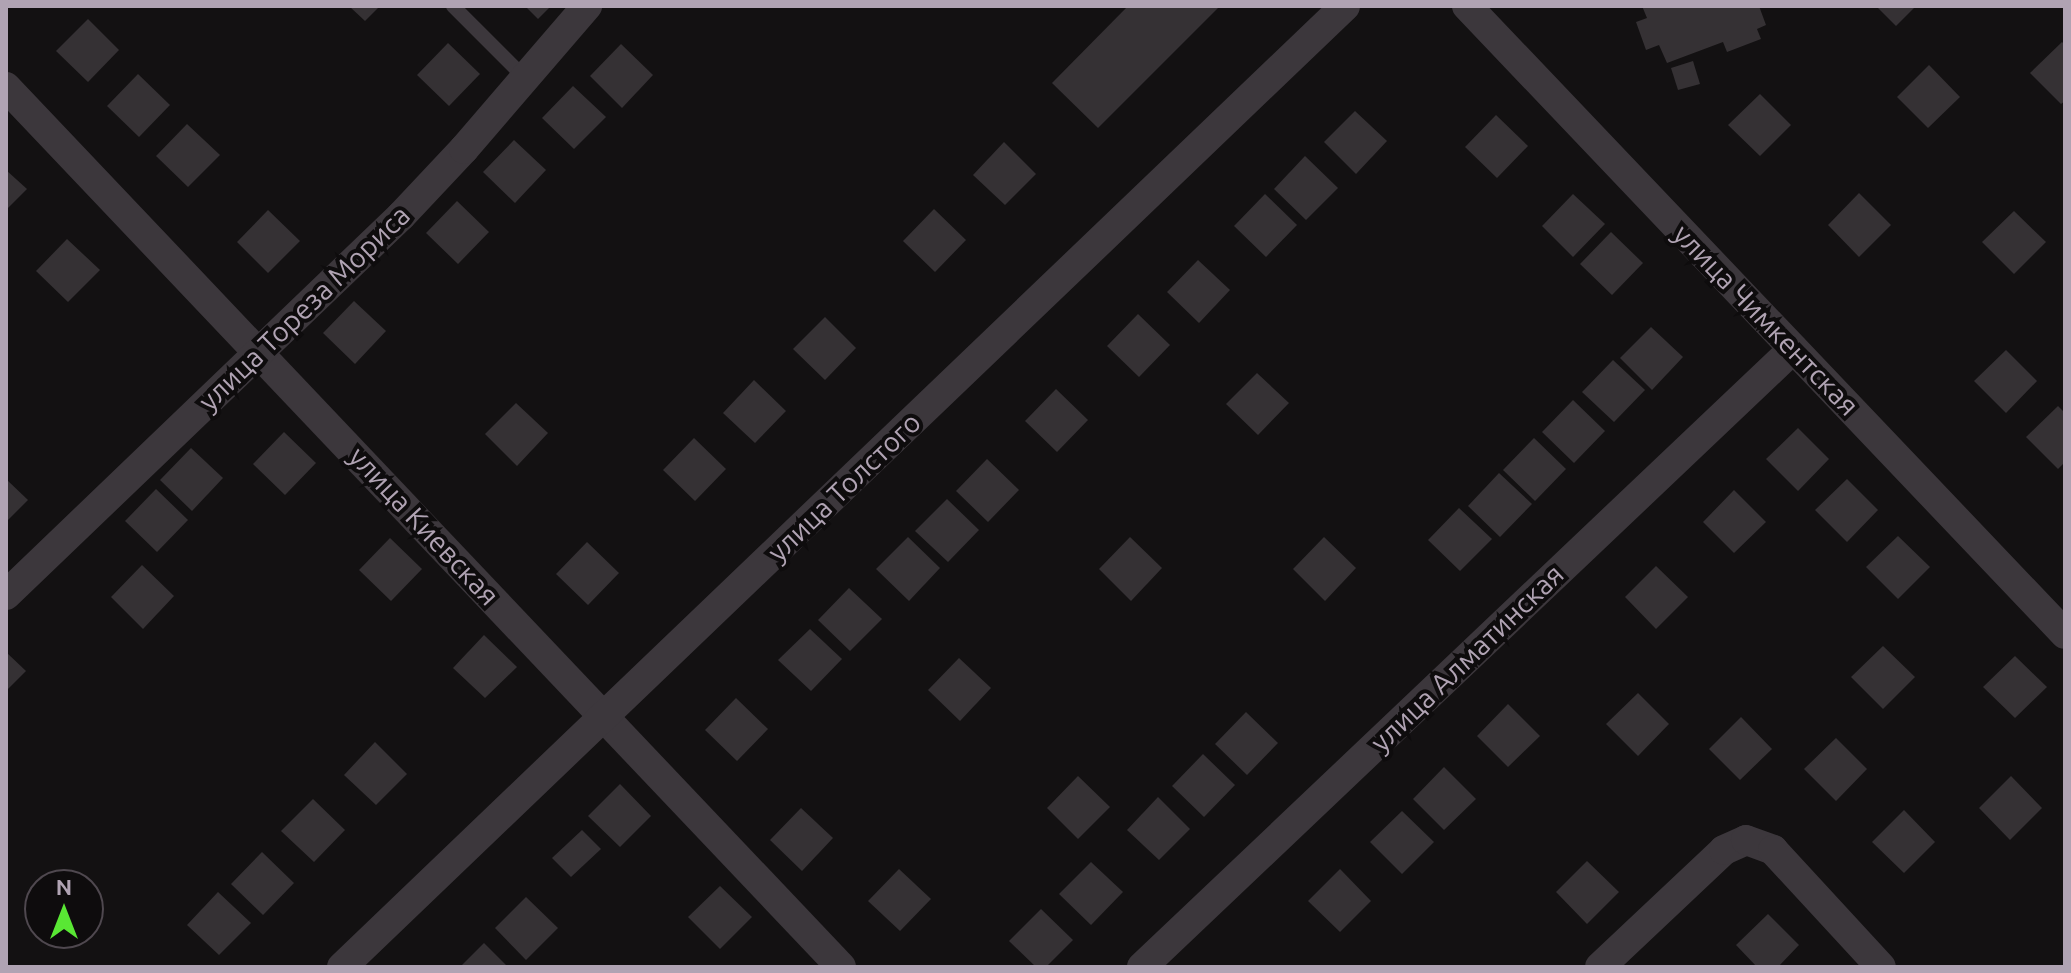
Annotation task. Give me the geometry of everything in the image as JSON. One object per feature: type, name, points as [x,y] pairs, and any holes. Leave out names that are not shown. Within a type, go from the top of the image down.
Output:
[{"type":"street","name":"улица Тореза Мориса","points":[[6,595],[411,205],[587,6]]},
{"type":"street","name":"улица Толстого","points":[[342,967],[1345,6]]},
{"type":"street","name":"улица Чимкентская","points":[[1467,6],[2065,634]]},
{"type":"street","name":"улица Киевская","points":[[6,87],[841,967]]},
{"type":"street","name":"улица Алматинская","points":[[1142,967],[1793,349]]},
{"type":"street","points":[[1600,967],[1724,850],[1746,840],[1773,850],[1881,967]]},
{"type":"lane","points":[[453,6],[524,77]]},
{"type":"building","points":[[349,6],[380,6],[365,21]]},
{"type":"building","points":[[525,6],[551,6],[538,19]]},
{"type":"building","points":[[1128,6],[1220,6],[1098,128],[1052,83]]},
{"type":"building","points":[[1642,6],[1759,6],[1766,25],[1757,29],[1761,39],[1727,52],[1723,42],[1667,63],[1659,45],[1646,50],[1636,22],[1647,18]]},
{"type":"building","points":[[1876,6],[1916,6],[1896,26]]},
{"type":"building","points":[[88,19],[119,50],[88,82],[56,51]]},
{"type":"building","points":[[2062,42],[2065,45],[2065,101],[2061,104],[2030,73]]},
{"type":"building","points":[[448,43],[480,74],[449,106],[417,75]]},
{"type":"building","points":[[621,44],[653,75],[622,108],[590,76]]},
{"type":"building","points":[[1693,61],[1700,84],[1678,90],[1671,68]]},
{"type":"building","points":[[1929,65],[1960,97],[1928,128],[1897,97]]},
{"type":"building","points":[[138,74],[170,105],[139,137],[107,106]]},
{"type":"building","points":[[573,86],[606,117],[574,149],[542,118]]},
{"type":"building","points":[[1760,94],[1791,125],[1760,156],[1728,125]]},
{"type":"building","points":[[1355,111],[1387,141],[1356,174],[1324,142]]},
{"type":"building","points":[[1496,115],[1528,146],[1497,178],[1465,147]]},
{"type":"building","points":[[187,124],[220,155],[188,187],[156,156]]},
{"type":"building","points":[[514,140],[546,170],[515,203],[483,172]]},
{"type":"building","points":[[1004,142],[1036,174],[1005,205],[973,175]]},
{"type":"building","points":[[1305,156],[1338,188],[1306,220],[1274,189]]},
{"type":"building","points":[[6,170],[27,189],[6,210]]},
{"type":"building","points":[[1859,193],[1891,225],[1859,257],[1828,225]]},
{"type":"building","points":[[1265,194],[1297,225],[1266,257],[1234,226]]},
{"type":"building","points":[[1573,194],[1605,224],[1573,257],[1542,226]]},
{"type":"building","points":[[457,201],[489,232],[458,264],[426,233]]},
{"type":"building","points":[[934,209],[966,240],[935,272],[903,241]]},
{"type":"building","points":[[268,210],[300,241],[268,273],[237,242]]},
{"type":"building","points":[[2014,211],[2046,242],[2014,274],[1982,242]]},
{"type":"building","points":[[1611,232],[1643,263],[1612,295],[1580,264]]},
{"type":"building","points":[[67,239],[100,270],[68,302],[36,271]]},
{"type":"building","points":[[1198,260],[1230,290],[1199,323],[1167,292]]},
{"type":"building","points":[[354,301],[386,331],[355,364],[323,333]]},
{"type":"building","points":[[1138,314],[1170,345],[1139,377],[1107,346]]},
{"type":"building","points":[[825,317],[856,348],[825,380],[793,349]]},
{"type":"building","points":[[1651,327],[1683,357],[1652,390],[1620,358]]},
{"type":"building","points":[[2006,350],[2037,381],[2006,413],[1974,381]]},
{"type":"building","points":[[1613,360],[1645,390],[1614,422],[1582,392]]},
{"type":"building","points":[[1257,373],[1289,403],[1258,435],[1226,404]]},
{"type":"building","points":[[754,380],[786,411],[755,443],[723,413]]},
{"type":"building","points":[[1056,389],[1088,420],[1057,452],[1025,421]]},
{"type":"building","points":[[1573,400],[1605,431],[1574,463],[1542,432]]},
{"type":"building","points":[[516,403],[548,433],[517,466],[485,434]]},
{"type":"building","points":[[2058,406],[2065,413],[2065,462],[2058,469],[2026,437]]},
{"type":"building","points":[[1798,428],[1829,459],[1798,491],[1766,459]]},
{"type":"building","points":[[284,432],[316,463],[285,495],[253,464]]},
{"type":"building","points":[[694,438],[726,469],[695,501],[663,470]]},
{"type":"building","points":[[1534,438],[1566,469],[1535,501],[1503,470]]},
{"type":"building","points":[[191,448],[223,478],[192,511],[160,480]]},
{"type":"building","points":[[987,459],[1019,490],[988,522],[956,491]]},
{"type":"building","points":[[1499,473],[1532,504],[1500,537],[1468,506]]},
{"type":"building","points":[[6,479],[28,500],[6,522]]},
{"type":"building","points":[[1847,479],[1878,510],[1847,542],[1815,510]]},
{"type":"building","points":[[156,489],[188,520],[157,552],[125,521]]},
{"type":"building","points":[[1734,490],[1766,522],[1734,553],[1703,522]]},
{"type":"building","points":[[947,499],[979,530],[948,562],[915,531]]},
{"type":"building","points":[[1459,508],[1492,539],[1460,571],[1428,540]]},
{"type":"building","points":[[1898,536],[1930,567],[1898,599],[1866,567]]},
{"type":"building","points":[[908,537],[940,568],[909,601],[876,569]]},
{"type":"building","points":[[1130,537],[1162,568],[1131,601],[1099,569]]},
{"type":"building","points":[[1324,537],[1356,568],[1325,601],[1293,569]]},
{"type":"building","points":[[390,538],[422,569],[391,601],[359,570]]},
{"type":"building","points":[[587,542],[619,573],[588,605],[556,574]]},
{"type":"building","points":[[142,565],[174,596],[143,629],[111,597]]},
{"type":"building","points":[[1656,566],[1688,597],[1656,629],[1625,597]]},
{"type":"building","points":[[849,588],[882,619],[850,651],[818,620]]},
{"type":"building","points":[[810,629],[842,659],[811,691],[778,660]]},
{"type":"building","points":[[484,635],[517,667],[485,698],[453,668]]},
{"type":"building","points":[[1883,646],[1915,677],[1883,709],[1851,677]]},
{"type":"building","points":[[6,652],[26,671],[6,691]]},
{"type":"building","points":[[2015,656],[2047,687],[2015,718],[1983,687]]},
{"type":"building","points":[[959,658],[991,688],[960,721],[928,690]]},
{"type":"building","points":[[1638,693],[1669,724],[1638,756],[1606,724]]},
{"type":"building","points":[[736,698],[768,729],[737,761],[705,730]]},
{"type":"building","points":[[1508,704],[1540,736],[1508,767],[1477,736]]},
{"type":"building","points":[[1246,712],[1278,743],[1247,775],[1215,744]]},
{"type":"building","points":[[1741,717],[1772,749],[1740,780],[1709,749]]},
{"type":"building","points":[[1836,738],[1867,769],[1836,801],[1804,769]]},
{"type":"building","points":[[375,742],[407,774],[376,805],[344,775]]},
{"type":"building","points":[[1203,754],[1235,785],[1204,817],[1172,786]]},
{"type":"building","points":[[1444,767],[1476,799],[1444,830],[1413,799]]},
{"type":"building","points":[[1078,776],[1110,807],[1078,839],[1047,808]]},
{"type":"building","points":[[2011,776],[2042,808],[2010,840],[1979,808]]},
{"type":"building","points":[[620,784],[651,816],[620,847],[588,816]]},
{"type":"building","points":[[1158,797],[1190,829],[1159,860],[1127,830]]},
{"type":"building","points":[[313,799],[345,830],[314,862],[281,831]]},
{"type":"building","points":[[801,808],[833,838],[802,871],[770,840]]},
{"type":"building","points":[[1904,810],[1935,842],[1904,873],[1872,842]]},
{"type":"building","points":[[1402,811],[1434,842],[1402,874],[1370,842]]},
{"type":"building","points":[[582,830],[601,849],[571,877],[552,858]]},
{"type":"building","points":[[262,852],[294,883],[263,915],[231,884]]},
{"type":"building","points":[[1587,861],[1619,892],[1587,924],[1556,892]]},
{"type":"building","points":[[1091,862],[1123,892],[1091,925],[1059,894]]},
{"type":"building","points":[[899,869],[931,899],[900,931],[868,901]]},
{"type":"building","points":[[1340,869],[1371,901],[1340,932],[1308,901]]},
{"type":"building","points":[[720,886],[752,917],[720,949],[688,917]]},
{"type":"building","points":[[218,892],[251,923],[219,955],[187,925]]},
{"type":"building","points":[[526,897],[558,928],[526,960],[495,928]]},
{"type":"building","points":[[1041,909],[1073,940],[1046,967],[1036,967],[1009,941]]},
{"type":"building","points":[[1768,914],[1799,945],[1778,967],[1757,967],[1736,945]]},
{"type":"building","points":[[484,943],[508,967],[460,967]]}]
